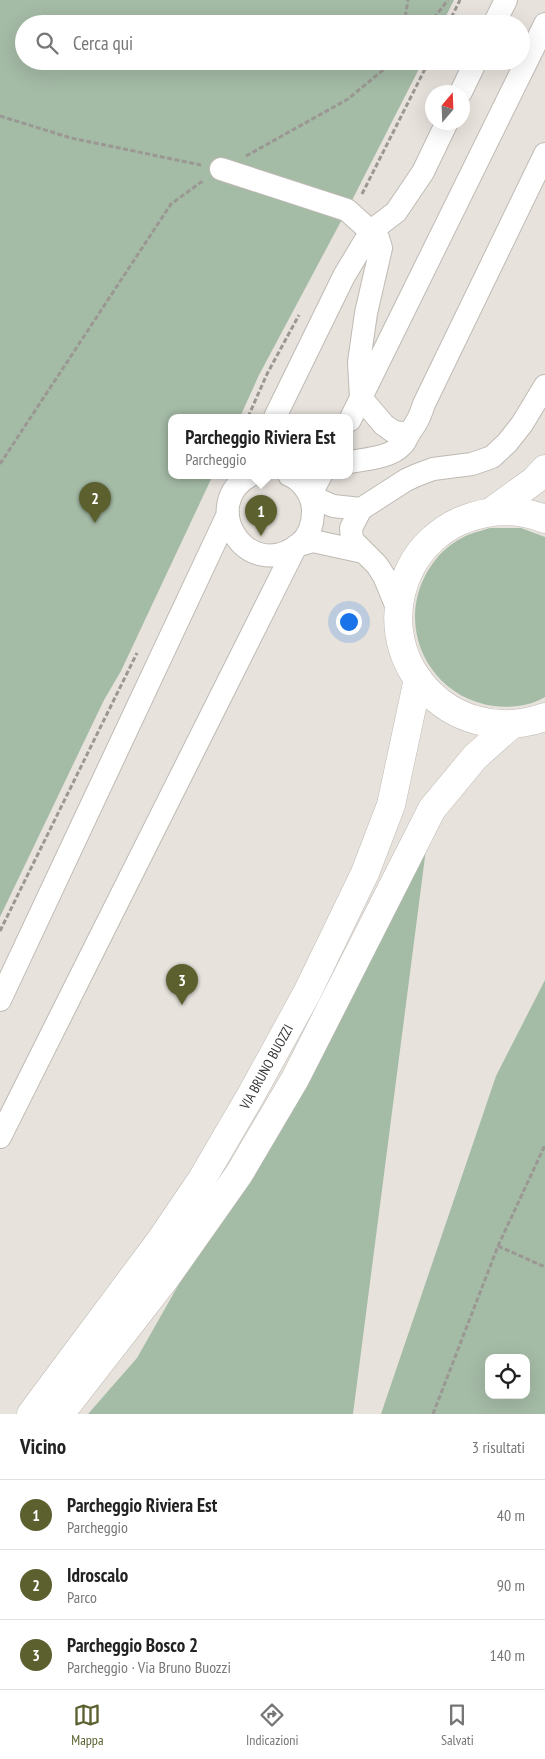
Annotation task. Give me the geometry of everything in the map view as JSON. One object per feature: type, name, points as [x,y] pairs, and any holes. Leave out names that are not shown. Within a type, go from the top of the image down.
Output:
[{"type":"main road","points":[[492,511],[534,480],[545,469]]},
{"type":"main road","points":[[543,719],[511,725],[487,723],[453,711],[434,698],[411,669],[402,646],[398,610],[407,574],[416,558],[446,528],[468,517],[492,511],[516,511],[545,519]]},
{"type":"main road","name":"VIA BRUNO BUOZZI","points":[[31,1414],[160,1242],[191,1195],[251,1095],[307,994],[365,873],[391,805],[418,679]]},
{"type":"main road","points":[[60,1414],[165,1280],[239,1174],[295,1079],[432,809],[476,757],[511,725]]},
{"type":"street","points":[[498,15],[506,0]]},
{"type":"street","points":[[530,54],[545,24]]},
{"type":"street","points":[[465,85],[472,70]]},
{"type":"street","points":[[353,414],[522,70]]},
{"type":"street","points":[[276,414],[344,276],[371,231],[396,212],[423,172],[443,130]]},
{"type":"street","points":[[353,461],[391,452],[402,446],[420,420],[428,396],[545,154]]},
{"type":"street","points":[[221,170],[347,210],[378,238],[381,248],[366,313],[359,362],[361,398],[384,425],[394,432],[409,434]]},
{"type":"street","points":[[398,610],[384,576],[377,565],[352,540],[351,528],[361,509],[422,472],[439,467],[472,464],[492,457],[507,444],[522,424],[545,386]]},
{"type":"street","points":[[244,479],[235,488],[229,500],[228,514],[230,526],[244,547],[256,553],[268,555],[281,554],[302,542],[309,532],[313,521],[310,496],[304,485],[295,479]]},
{"type":"street","points":[[310,496],[319,479]]},
{"type":"street","points":[[310,496],[333,506],[361,509]]},
{"type":"street","points":[[0,1000],[228,514]]},
{"type":"street","points":[[0,1137],[296,546],[313,541],[363,552]]},
{"type":"path","points":[[406,15],[408,0]]},
{"type":"path","points":[[436,15],[448,0]]},
{"type":"path","points":[[452,15],[460,0]]},
{"type":"path","points":[[0,464],[171,204],[221,170],[348,99],[383,70]]},
{"type":"path","points":[[352,214],[424,70]]},
{"type":"path","points":[[0,116],[71,138],[221,170]]},
{"type":"path","points":[[249,414],[303,307]]},
{"type":"path","points":[[0,931],[139,648]]},
{"type":"path","points":[[433,1414],[498,1246],[545,1145]]},
{"type":"path","points":[[498,1246],[545,1267]]},
{"type":"green space","points":[[0,0],[454,0],[446,15],[15,15],[15,70],[418,70],[347,210],[259,375],[241,414],[168,414],[168,479],[211,479],[121,671],[104,700],[0,917]]},
{"type":"green space","points":[[490,528],[521,528],[545,537],[545,697],[520,706],[494,706],[471,700],[451,689],[435,673],[424,655],[417,635],[415,613],[419,591],[432,564],[452,544],[468,535]]},
{"type":"green space","points":[[426,849],[353,1414],[88,1414],[137,1358]]},
{"type":"green space","points":[[545,980],[545,1414],[381,1414],[496,1076]]},
{"type":"place","name":"Idroscalo","points":[[95,523]]},
{"type":"place","name":"Parcheggio Riviera Est","points":[[261,536]]},
{"type":"place","name":"Parcheggio Bosco 2","points":[[182,1005]]}]
